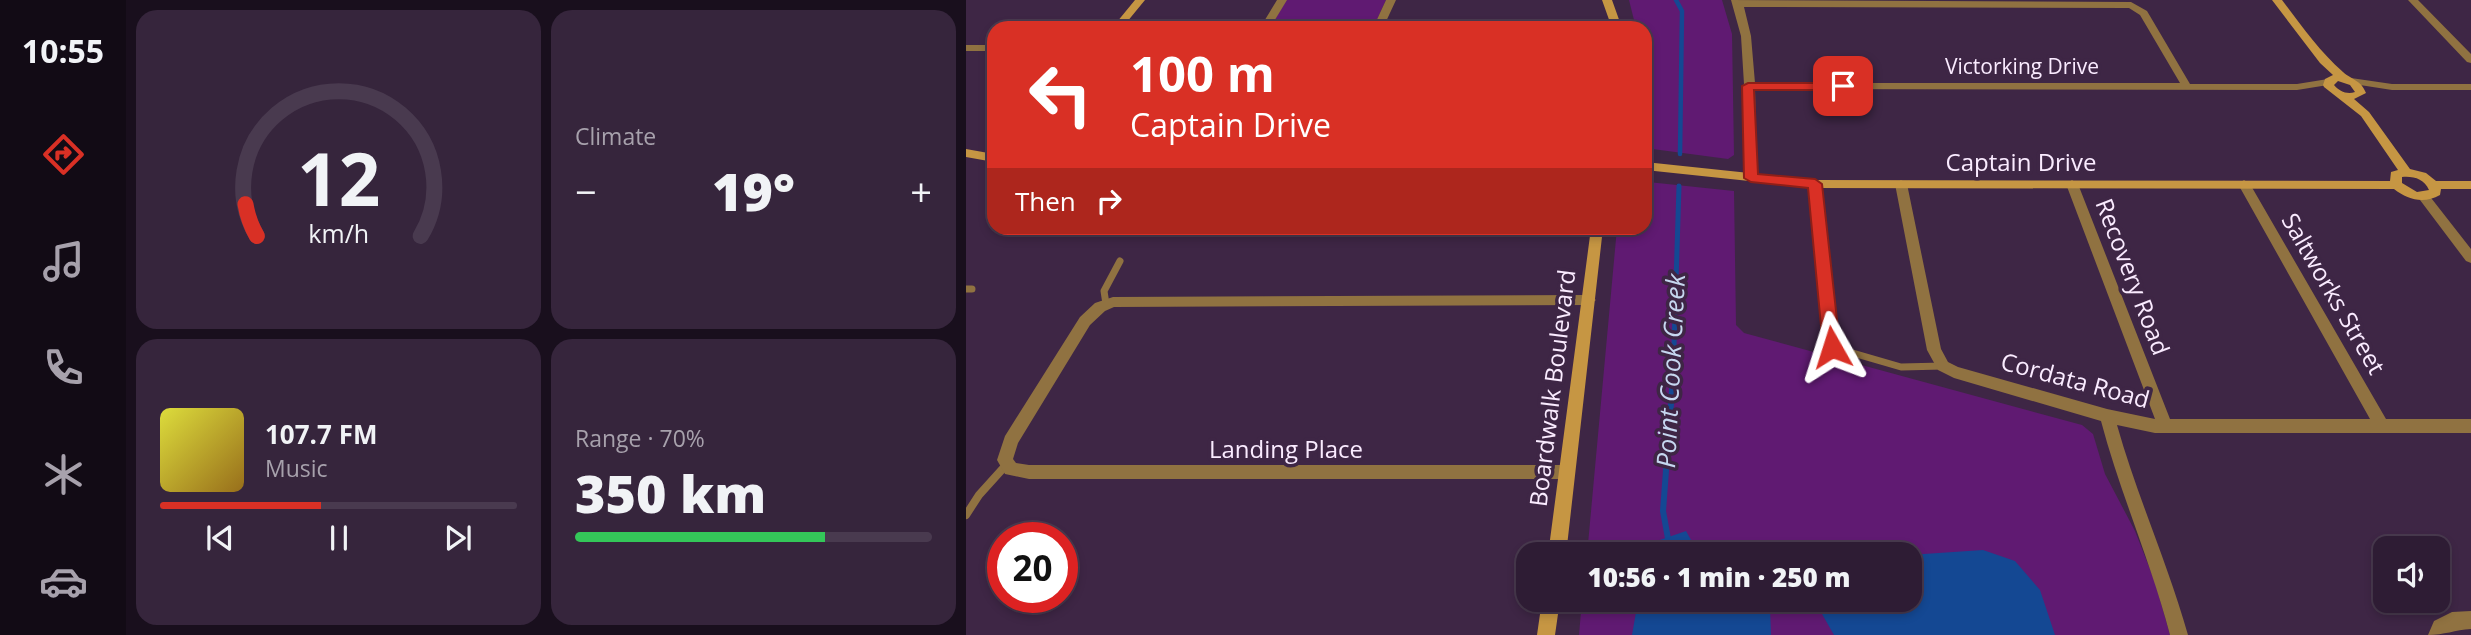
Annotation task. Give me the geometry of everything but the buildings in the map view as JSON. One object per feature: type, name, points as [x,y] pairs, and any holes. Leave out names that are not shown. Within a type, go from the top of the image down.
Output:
[{"type":"street","points":[[1123,21],[1140,0]]},
{"type":"street","points":[[1269,21],[1282,0]]},
{"type":"street","points":[[1381,21],[1391,0]]},
{"type":"street","points":[[1607,0],[1614,21]]},
{"type":"street","points":[[2277,0],[2324,61],[2359,87],[2365,114]]},
{"type":"street","points":[[2413,0],[2471,60]]},
{"type":"street","points":[[1751,178],[1745,28],[1737,2],[2132,2],[2144,13],[2187,87]]},
{"type":"street","points":[[966,48],[987,48]]},
{"type":"street","points":[[2324,61],[2329,88],[2365,114],[2406,172]]},
{"type":"street","points":[[2329,81],[2348,80],[2392,87],[2471,87]]},
{"type":"street","name":"Victorking Drive","points":[[2297,87],[2329,81]]},
{"type":"street","name":"Victorking Drive","points":[[1748,86],[2297,87],[2339,94]]},
{"type":"street","points":[[2339,94],[2360,94],[2392,87]]},
{"type":"street","points":[[966,153],[987,157]]},
{"type":"street","name":"Captain Drive","points":[[1652,167],[1815,184],[2397,185]]},
{"type":"street","points":[[2471,185],[2434,185],[2419,175],[2406,172],[2395,175],[2397,185],[2408,193],[2424,197],[2471,258]]},
{"type":"street","points":[[1901,184],[1934,350],[1942,366]]},
{"type":"street","name":"Recovery Road","points":[[2072,184],[2165,426]]},
{"type":"street","name":"Saltworks Street","points":[[2244,184],[2382,426]]},
{"type":"street","points":[[2424,197],[2435,192],[2434,185]]},
{"type":"street","name":"Boardwalk Boulevard","points":[[1559,542],[1596,235]]},
{"type":"street","points":[[1007,464],[1005,460],[1011,441],[1085,321],[1107,304],[1130,299],[1589,300]]},
{"type":"street","name":"Cordata Road","points":[[1942,366],[1954,372],[2107,416],[2165,426],[2471,426]]},
{"type":"street","points":[[2107,416],[2118,461],[2164,584],[2179,635]]},
{"type":"street","name":"Landing Place","points":[[1007,464],[1012,469],[1029,472],[1567,472]]},
{"type":"street","points":[[1546,635],[1549,612]]},
{"type":"street","points":[[2437,635],[2440,627],[2446,624],[2471,620]]},
{"type":"lane","points":[[1815,184],[1832,347],[1906,368],[1921,370],[1942,366]]},
{"type":"lane","points":[[1107,304],[1104,290],[1120,261]]},
{"type":"lane","points":[[966,515],[979,495],[1007,464]]},
{"type":"shaded area","points":[[1286,0],[1386,0],[1376,21],[1274,21]]},
{"type":"shaded area","points":[[1629,0],[1722,0],[1732,34],[1734,155],[1728,159],[1652,149],[1652,21],[1634,21]]},
{"type":"shaded area","points":[[1652,182],[1734,191],[1736,325],[1744,333],[2082,425],[2093,434],[2105,474],[2135,531],[2155,582],[2170,635],[1579,635],[1581,612],[1922,612],[1922,542],[1588,542],[1616,235],[1652,235]]},
{"type":"water","points":[[1686,531],[1692,542],[1654,542]]},
{"type":"water","points":[[1983,550],[2015,561],[2040,590],[2055,635],[1834,635],[1821,612],[1922,612],[1922,554]]},
{"type":"water","points":[[1636,612],[1770,612],[1771,635],[1632,635]]},
{"type":"waterway","name":"Point Cook Creek","points":[[1676,0],[1682,11],[1680,154]]},
{"type":"waterway","name":"Point Cook Creek","points":[[1673,378],[1679,186]]},
{"type":"waterway","name":"Point Cook Creek","points":[[1669,542],[1663,511],[1673,377]]},
{"type":"route","points":[[1832,347],[1815,184],[1751,178],[1748,86],[1843,86]]}]
